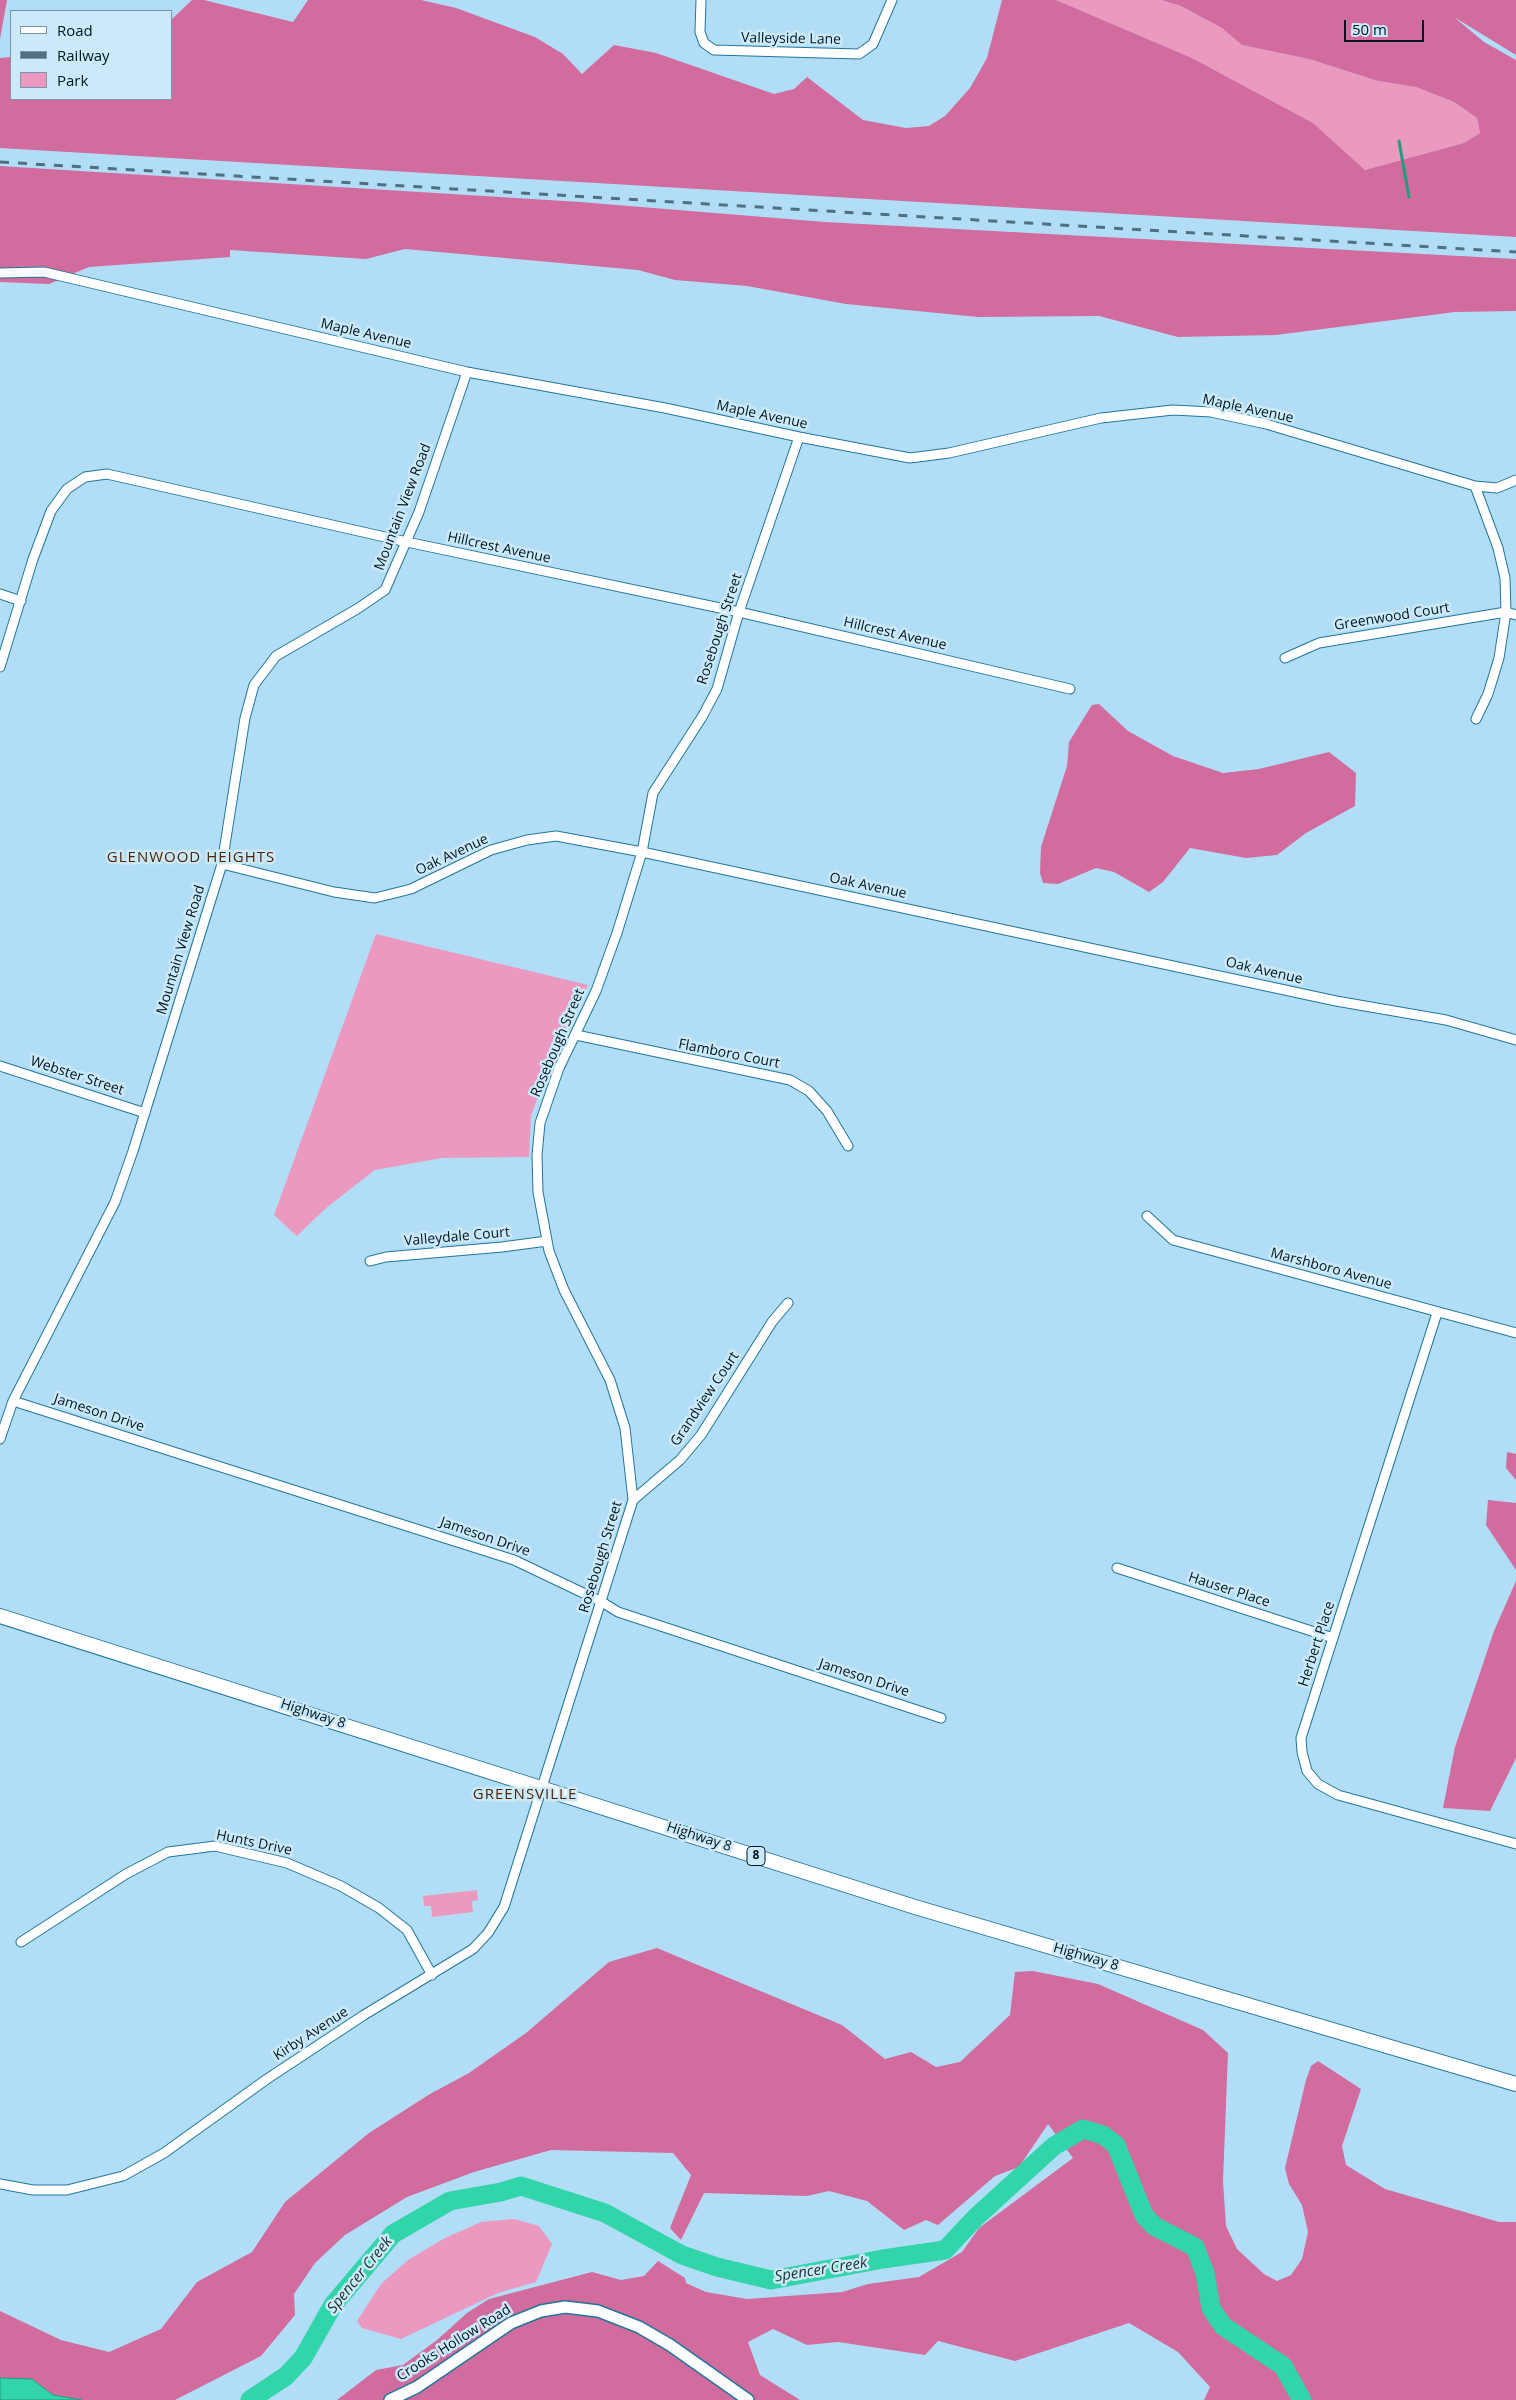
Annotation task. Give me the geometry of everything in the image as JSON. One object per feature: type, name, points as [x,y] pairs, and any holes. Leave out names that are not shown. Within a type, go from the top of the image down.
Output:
[{"type":"main road","name":"Highway 8","points":[[0,1616],[915,1907],[1516,2084]]},
{"type":"street","name":"Valleyside Lane","points":[[701,0],[700,32],[704,43],[714,50],[859,54],[873,44],[892,0]]},
{"type":"street","name":"Maple Avenue","points":[[0,272],[44,272],[467,372],[664,408],[799,437],[910,458],[949,454],[1023,435],[1132,413],[1173,410],[1211,412],[1266,424],[1475,486],[1497,488],[1516,480]]},
{"type":"street","name":"Mountain View Road","points":[[0,1439],[13,1401],[115,1202],[145,1113],[222,864],[245,718],[254,685],[276,656],[384,590],[407,542],[467,372]]},
{"type":"street","name":"Rosebough Street","points":[[542,1787],[633,1500],[625,1428],[610,1380],[564,1290],[547,1241],[538,1192],[537,1154],[540,1123],[559,1068],[576,1035],[614,941],[642,852],[653,793],[702,717],[716,689],[739,612],[799,437]]},
{"type":"street","name":"Hillcrest Avenue","points":[[0,667],[38,541],[51,512],[67,488],[85,477],[107,474],[407,542],[739,612],[1070,689]]},
{"type":"street","points":[[1475,486],[1488,515],[1500,555],[1505,578],[1506,612],[1499,658],[1488,694],[1476,719]]},
{"type":"street","points":[[0,594],[21,601]]},
{"type":"street","points":[[1506,612],[1516,615]]},
{"type":"street","name":"Greenwood Court","points":[[1285,658],[1319,643],[1506,612]]},
{"type":"street","name":"Oak Avenue","points":[[222,864],[334,892],[375,898],[411,889],[491,850],[528,840],[556,836],[642,852],[1336,1001],[1446,1020],[1516,1040]]},
{"type":"street","name":"Flamboro Court","points":[[576,1035],[790,1080],[809,1091],[827,1111],[848,1146]]},
{"type":"street","name":"Webster Street","points":[[0,1066],[145,1113]]},
{"type":"street","name":"Marshboro Avenue","points":[[1148,1216],[1172,1240],[1516,1333]]},
{"type":"street","name":"Valleydale Court","points":[[370,1261],[386,1257],[502,1247],[547,1241]]},
{"type":"street","name":"Grandview Court","points":[[633,1500],[680,1460],[701,1435],[772,1322],[788,1303]]},
{"type":"street","name":"Herbert Place","points":[[1437,1313],[1301,1738],[1302,1752],[1308,1770],[1318,1784],[1338,1795],[1516,1844]]},
{"type":"street","name":"Jameson Drive","points":[[13,1401],[514,1560],[602,1602],[618,1612],[941,1718]]},
{"type":"street","name":"Hauser Place","points":[[1117,1568],[1333,1638]]},
{"type":"street","name":"Kirby Avenue","points":[[0,2184],[33,2190],[67,2190],[123,2176],[164,2153],[266,2079],[364,2015],[473,1949],[488,1932],[504,1907],[542,1787]]},
{"type":"street","name":"Hunts Drive","points":[[21,1942],[126,1874],[168,1852],[215,1846],[287,1863],[341,1886],[379,1908],[407,1930],[432,1975]]},
{"type":"street","name":"Crooks Hollow Road","points":[[390,2400],[417,2387],[511,2323],[541,2311],[565,2307],[598,2311],[640,2327],[670,2345],[748,2400]]},
{"type":"green space","points":[[1056,0],[1161,0],[1181,6],[1222,28],[1243,45],[1309,59],[1378,81],[1416,87],[1454,102],[1477,118],[1480,133],[1464,143],[1365,170],[1313,123],[1192,58]]},
{"type":"green space","points":[[376,934],[588,985],[547,1071],[531,1116],[529,1157],[442,1158],[375,1170],[326,1208],[297,1236],[274,1215]]},
{"type":"green space","points":[[477,1890],[478,1900],[472,1901],[473,1912],[432,1917],[431,1906],[424,1906],[423,1896]]},
{"type":"green space","points":[[514,2219],[539,2226],[552,2244],[536,2282],[498,2293],[401,2339],[362,2328],[357,2321],[381,2284],[408,2260],[445,2238],[481,2222]]},
{"type":"shaded area","points":[[0,0],[7,0],[0,39]]},
{"type":"shaded area","points":[[192,0],[204,0],[293,22],[308,0],[421,0],[456,8],[535,37],[563,54],[582,74],[614,45],[656,53],[774,94],[794,89],[807,77],[863,120],[906,128],[929,126],[945,116],[970,88],[987,58],[1002,0],[1056,0],[1192,58],[1313,123],[1365,170],[1464,143],[1480,133],[1477,118],[1454,102],[1416,87],[1378,81],[1309,59],[1242,45],[1222,28],[1181,6],[1161,0],[1516,0],[1516,55],[1454,17],[1484,42],[1516,60],[1516,237],[0,148],[0,58],[10,57],[10,100],[172,100],[172,19]]},
{"type":"shaded area","points":[[0,166],[580,202],[825,222],[1516,259],[1516,311],[1455,312],[1276,335],[1178,337],[1099,316],[978,317],[846,304],[747,286],[675,280],[638,270],[405,249],[366,259],[230,250],[230,257],[89,267],[49,284],[0,282]]},
{"type":"shaded area","points":[[1099,704],[1128,731],[1173,756],[1223,773],[1259,769],[1329,752],[1356,773],[1355,806],[1306,833],[1277,855],[1246,858],[1190,848],[1163,882],[1149,892],[1114,872],[1096,868],[1058,884],[1043,883],[1040,873],[1041,847],[1067,766],[1069,742],[1092,705]]},
{"type":"shaded area","points":[[1507,1452],[1516,1454],[1516,1480],[1506,1468]]},
{"type":"shaded area","points":[[1488,1500],[1516,1503],[1516,1570],[1486,1525]]},
{"type":"shaded area","points":[[1516,1581],[1516,1758],[1490,1811],[1443,1808],[1455,1747],[1494,1631]]},
{"type":"shaded area","points":[[657,1948],[842,2025],[885,2059],[911,2052],[936,2067],[960,2062],[1010,2015],[1015,1972],[1033,1971],[1098,1984],[1203,2030],[1228,2053],[1223,2181],[1226,2226],[1237,2249],[1264,2274],[1277,2281],[1291,2275],[1302,2259],[1308,2232],[1302,2205],[1289,2184],[1285,2168],[1306,2080],[1311,2066],[1318,2061],[1361,2089],[1342,2146],[1346,2165],[1385,2189],[1499,2222],[1516,2222],[1516,2400],[1204,2400],[1210,2387],[1178,2352],[1129,2323],[1015,2361],[938,2341],[925,2355],[838,2342],[807,2345],[773,2329],[748,2342],[760,2375],[800,2400],[337,2400],[376,2370],[403,2365],[437,2340],[467,2313],[489,2299],[592,2272],[621,2280],[644,2276],[658,2261],[685,2278],[686,2283],[706,2292],[747,2299],[842,2292],[868,2284],[919,2277],[962,2252],[979,2228],[1073,2158],[1048,2124],[1019,2167],[995,2176],[938,2225],[926,2220],[904,2230],[867,2201],[829,2191],[807,2196],[704,2193],[681,2240],[670,2228],[691,2175],[673,2153],[551,2150],[474,2172],[407,2197],[345,2235],[315,2263],[294,2294],[295,2315],[261,2356],[175,2400],[82,2400],[53,2395],[32,2379],[0,2378],[0,2311],[61,2340],[109,2352],[161,2329],[197,2282],[252,2252],[285,2202],[369,2133],[430,2094],[469,2073],[526,2033],[609,1962]]},
{"type":"shaded area","points":[[0,2378],[32,2379],[53,2395],[82,2400],[0,2400]]},
{"type":"waterway","points":[[1399,141],[1409,197]]},
{"type":"waterway","name":"Spencer Creek","points":[[250,2400],[286,2376],[303,2358],[333,2305],[393,2234],[450,2201],[501,2192],[521,2186],[605,2213],[682,2255],[717,2267],[771,2280],[883,2259],[945,2250],[975,2218],[1054,2146],[1083,2129],[1103,2135],[1116,2145],[1144,2215],[1154,2226],[1195,2247],[1205,2273],[1211,2308],[1223,2326],[1283,2366],[1302,2400]]},
{"type":"railway","points":[[0,162],[1516,252]]},
{"type":"district","name":"GLENWOOD HEIGHTS","points":[[191,858]]},
{"type":"district","name":"GREENSVILLE","points":[[525,1795]]}]
